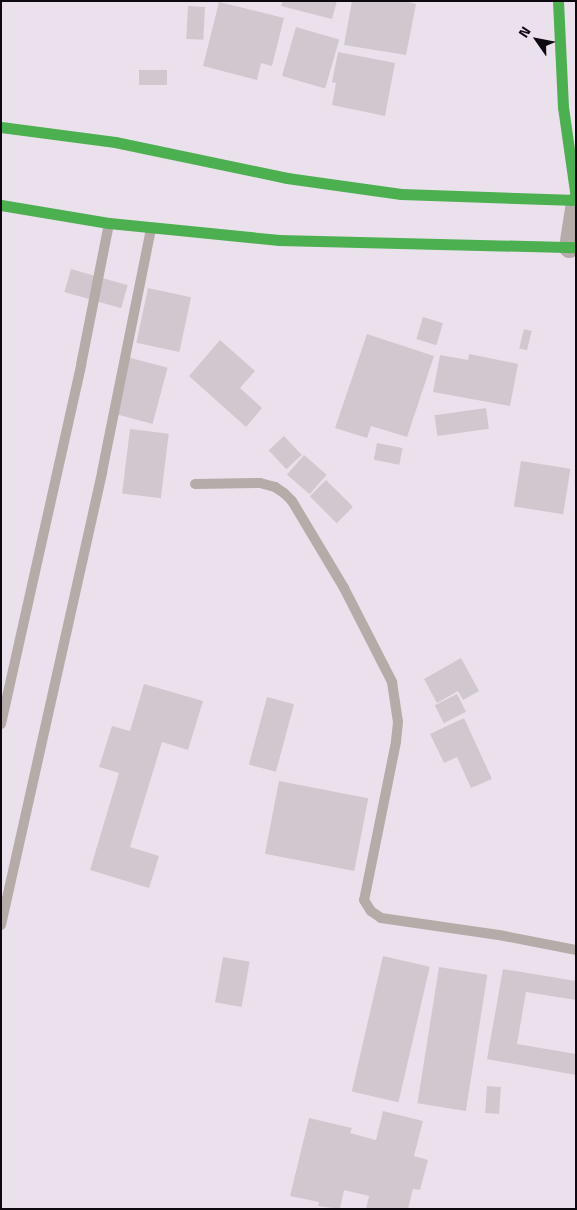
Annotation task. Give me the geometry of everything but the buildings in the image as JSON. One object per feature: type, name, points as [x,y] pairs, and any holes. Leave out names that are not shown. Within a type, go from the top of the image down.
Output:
[{"type":"street","points":[[1,205],[109,223],[279,240],[572,247],[576,200],[563,107],[558,1]]},
{"type":"street","points":[[1,127],[115,142],[288,178],[401,194],[576,200]]},
{"type":"lane","points":[[1,724],[82,366],[109,223]]},
{"type":"lane","points":[[1,925],[102,472],[152,227]]},
{"type":"lane","points":[[195,484],[260,483],[275,487],[292,501],[344,588],[392,682],[398,722],[396,742],[364,900],[371,911],[381,918],[500,935],[576,950]]},
{"type":"traffic: fast","points":[[558,1],[563,107],[576,198]]},
{"type":"traffic: fast","points":[[1,127],[115,142],[287,178],[401,194],[576,200]]},
{"type":"traffic: fast","points":[[1,205],[109,223],[279,240],[576,247]]}]
